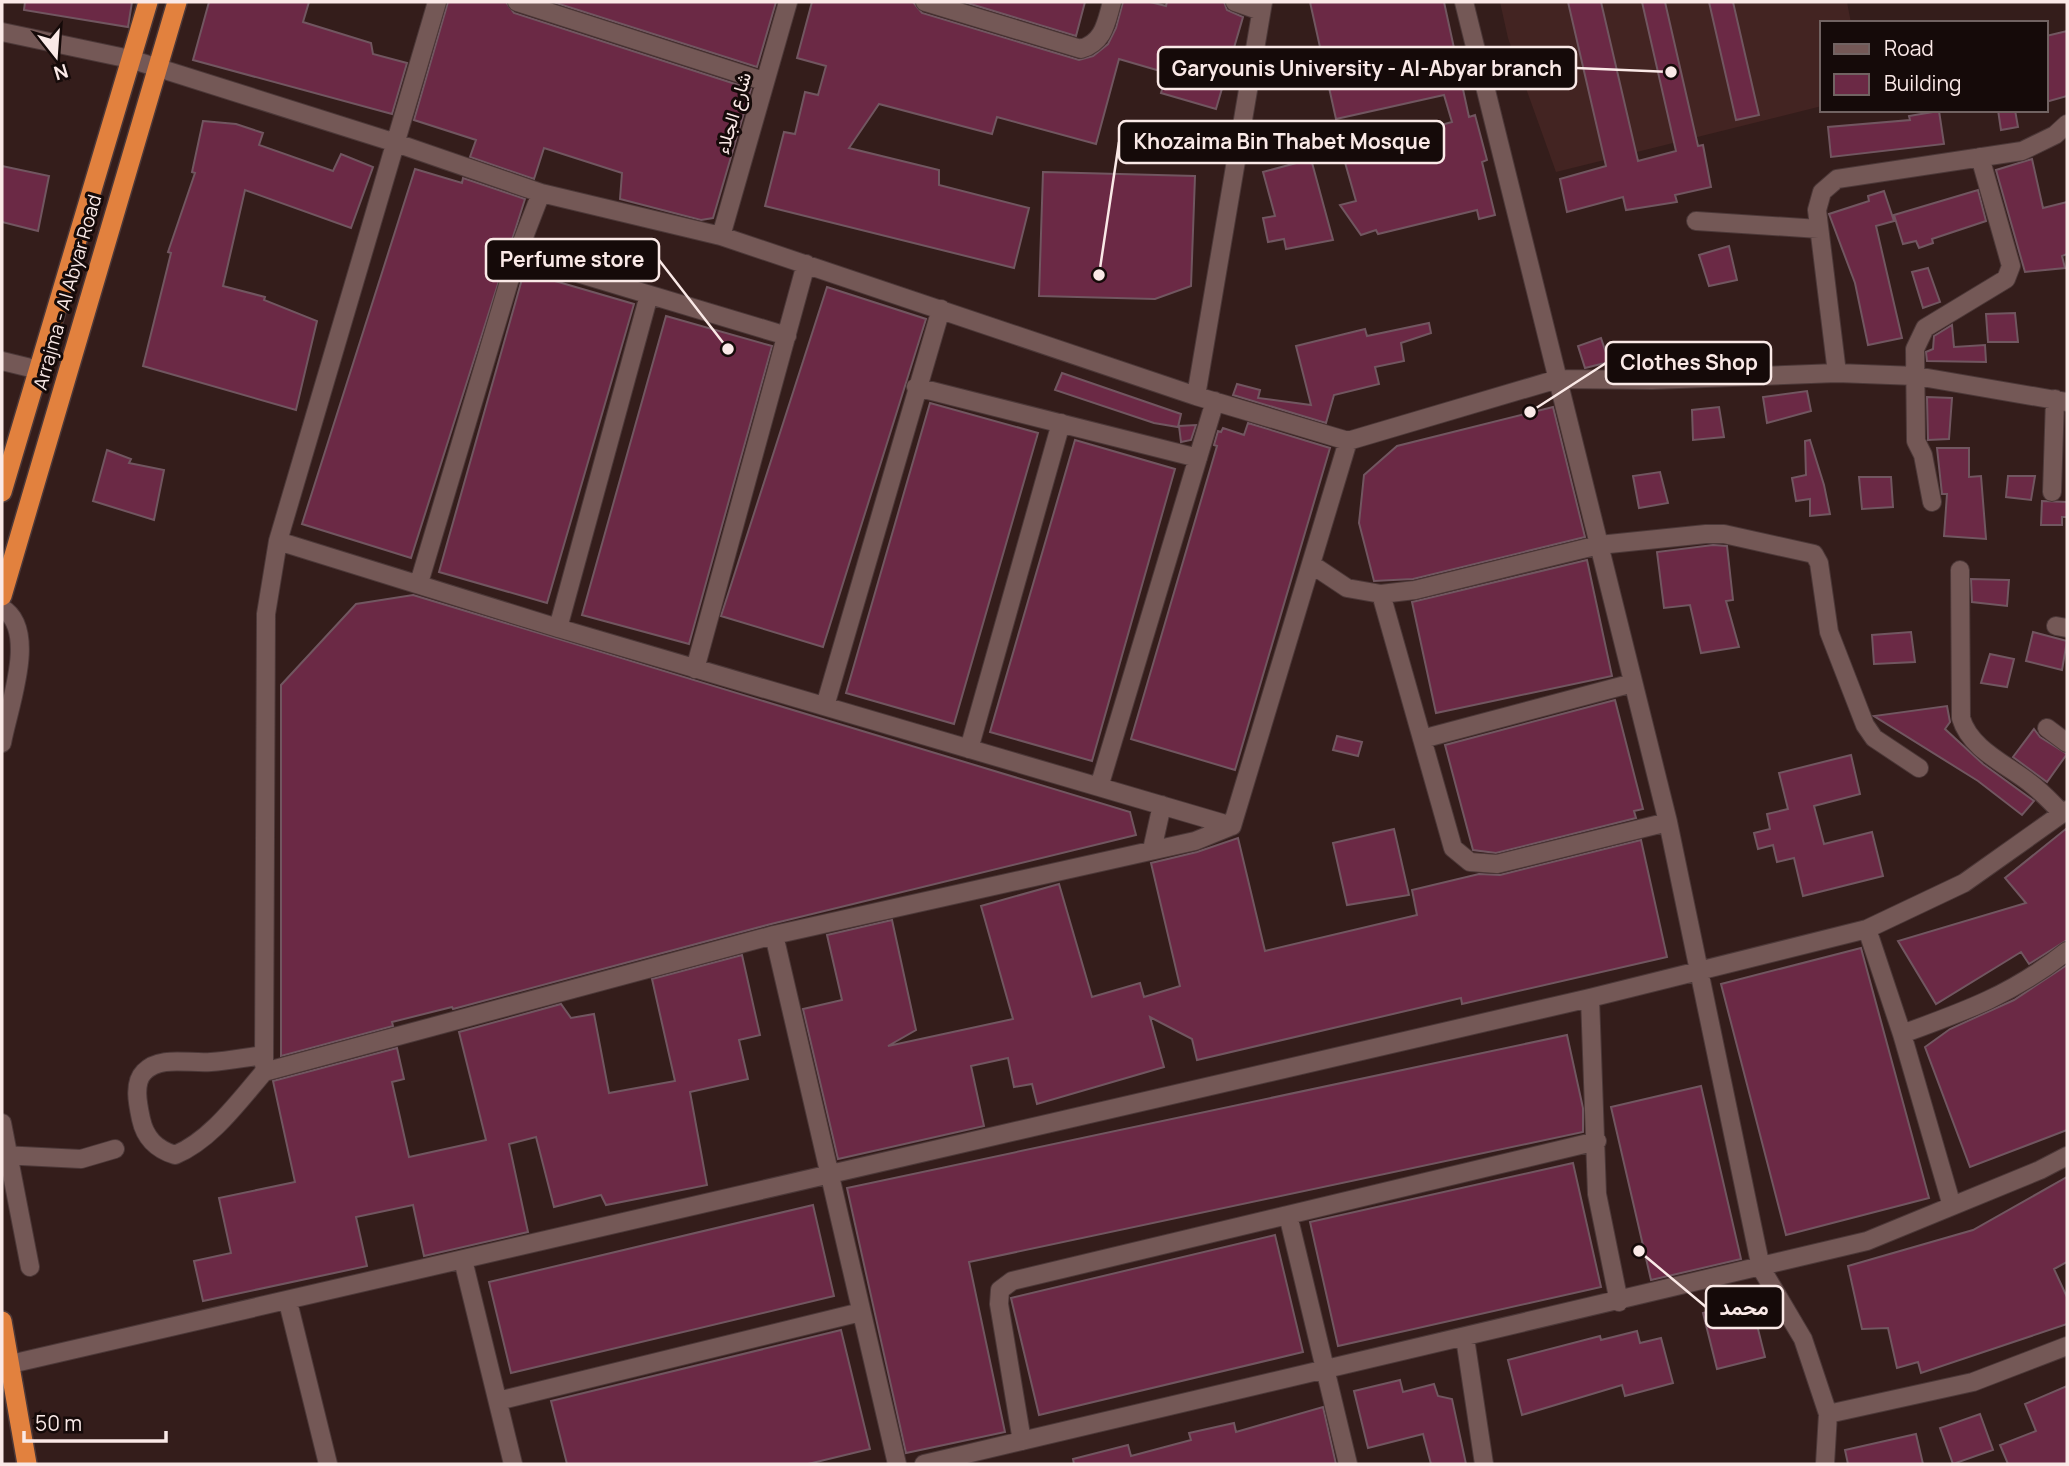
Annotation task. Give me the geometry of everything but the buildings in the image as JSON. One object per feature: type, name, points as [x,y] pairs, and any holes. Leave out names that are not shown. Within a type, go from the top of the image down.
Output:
[{"type":"highway","name":"Arrajma - Al Abyar Road","points":[[2,492],[148,2]]},
{"type":"highway","name":"Arrajma - Al Abyar Road","points":[[2,596],[177,2]]},
{"type":"highway","points":[[2,1321],[6,1365],[27,1464]]},
{"type":"street","points":[[437,2],[278,541],[266,614],[264,1063],[233,1108],[187,1150],[175,1156],[163,1152],[152,1143],[142,1127],[138,1080],[144,1071],[167,1062],[264,1063],[774,935],[1195,841],[1232,826]]},
{"type":"street","points":[[517,2],[764,81]]},
{"type":"street","name":"شارع الجلاء","points":[[721,236],[788,2]]},
{"type":"street","points":[[925,2],[1081,49],[1093,46],[1104,33],[1112,2]]},
{"type":"street","points":[[1196,396],[1262,6],[1235,2]]},
{"type":"street","points":[[1464,2],[1668,822],[1697,972],[1761,1268],[1803,1339],[1828,1414],[1825,1464]]},
{"type":"street","points":[[2,32],[131,59],[541,192],[721,236],[1196,396],[1348,441],[1558,379],[1652,380],[1837,373],[1916,376],[2061,400],[2052,492]]},
{"type":"street","points":[[1837,373],[1817,210],[1822,192],[1838,179],[2022,151],[2055,135],[2067,124]]},
{"type":"street","points":[[1932,502],[1923,455],[1916,441],[1915,349],[1925,328],[2006,279],[2011,266],[1980,157]]},
{"type":"street","points":[[419,583],[517,255],[541,192]]},
{"type":"street","points":[[1696,221],[1819,229]]},
{"type":"street","points":[[517,255],[787,336]]},
{"type":"street","points":[[695,668],[806,264]]},
{"type":"street","points":[[558,628],[649,295]]},
{"type":"street","points":[[825,706],[916,387],[941,309]]},
{"type":"street","points":[[2,361],[39,370]]},
{"type":"street","points":[[916,387],[1198,458]]},
{"type":"street","points":[[1099,787],[1215,401]]},
{"type":"street","points":[[969,749],[1061,423]]},
{"type":"street","points":[[1232,826],[1348,441]]},
{"type":"street","points":[[1311,564],[1347,588],[1381,594],[1415,590],[1600,545],[1724,534],[1814,554],[1819,563],[1829,632],[1865,725],[1874,737],[1919,768]]},
{"type":"street","points":[[278,541],[558,628],[1232,826]]},
{"type":"street","points":[[6,1365],[1590,998],[1867,929],[1964,883],[2065,811],[1973,741],[1965,732],[1961,718],[1959,669],[1960,570]]},
{"type":"street","points":[[1381,594],[1453,848],[1470,862],[1497,864],[1668,822]]},
{"type":"street","points":[[2,608],[19,626],[22,645],[2,743]]},
{"type":"street","points":[[1422,739],[1633,683]]},
{"type":"street","points":[[2047,727],[2067,743]]},
{"type":"street","points":[[1152,850],[1162,805]]},
{"type":"street","points":[[1867,929],[1902,1034],[1952,1206]]},
{"type":"street","points":[[774,935],[897,1464]]},
{"type":"street","points":[[1902,1034],[1982,1006],[2037,975],[2067,951]]},
{"type":"street","points":[[1590,998],[1597,1194],[1619,1302]]},
{"type":"street","points":[[2,1122],[5,1155],[30,1267]]},
{"type":"street","points":[[1022,1441],[999,1304],[1000,1290],[1012,1281],[1597,1141]]},
{"type":"street","points":[[5,1155],[82,1159],[115,1149]]},
{"type":"street","points":[[924,1464],[1619,1302],[1867,1241],[2067,1156]]},
{"type":"street","points":[[1288,1215],[1348,1464]]},
{"type":"street","points":[[463,1260],[513,1464]]},
{"type":"street","points":[[288,1301],[328,1464]]},
{"type":"street","points":[[498,1401],[861,1312]]},
{"type":"street","points":[[1465,1338],[1484,1464]]},
{"type":"street","points":[[1828,1414],[1973,1382],[2067,1346]]},
{"type":"shaded area","points":[[1500,2],[1847,2],[1851,21],[1820,21],[1820,106],[1556,172],[1508,38]]},
{"type":"place","name":"Garyounis University - Al-Abyar branch","points":[[1671,72]]},
{"type":"place","name":"Khozaima Bin Thabet Mosque","points":[[1099,275]]},
{"type":"place","name":"Perfume store","points":[[728,349]]},
{"type":"place","name":"Clothes Shop","points":[[1530,412]]},
{"type":"place","name":"محمد","points":[[1639,1251]]}]
